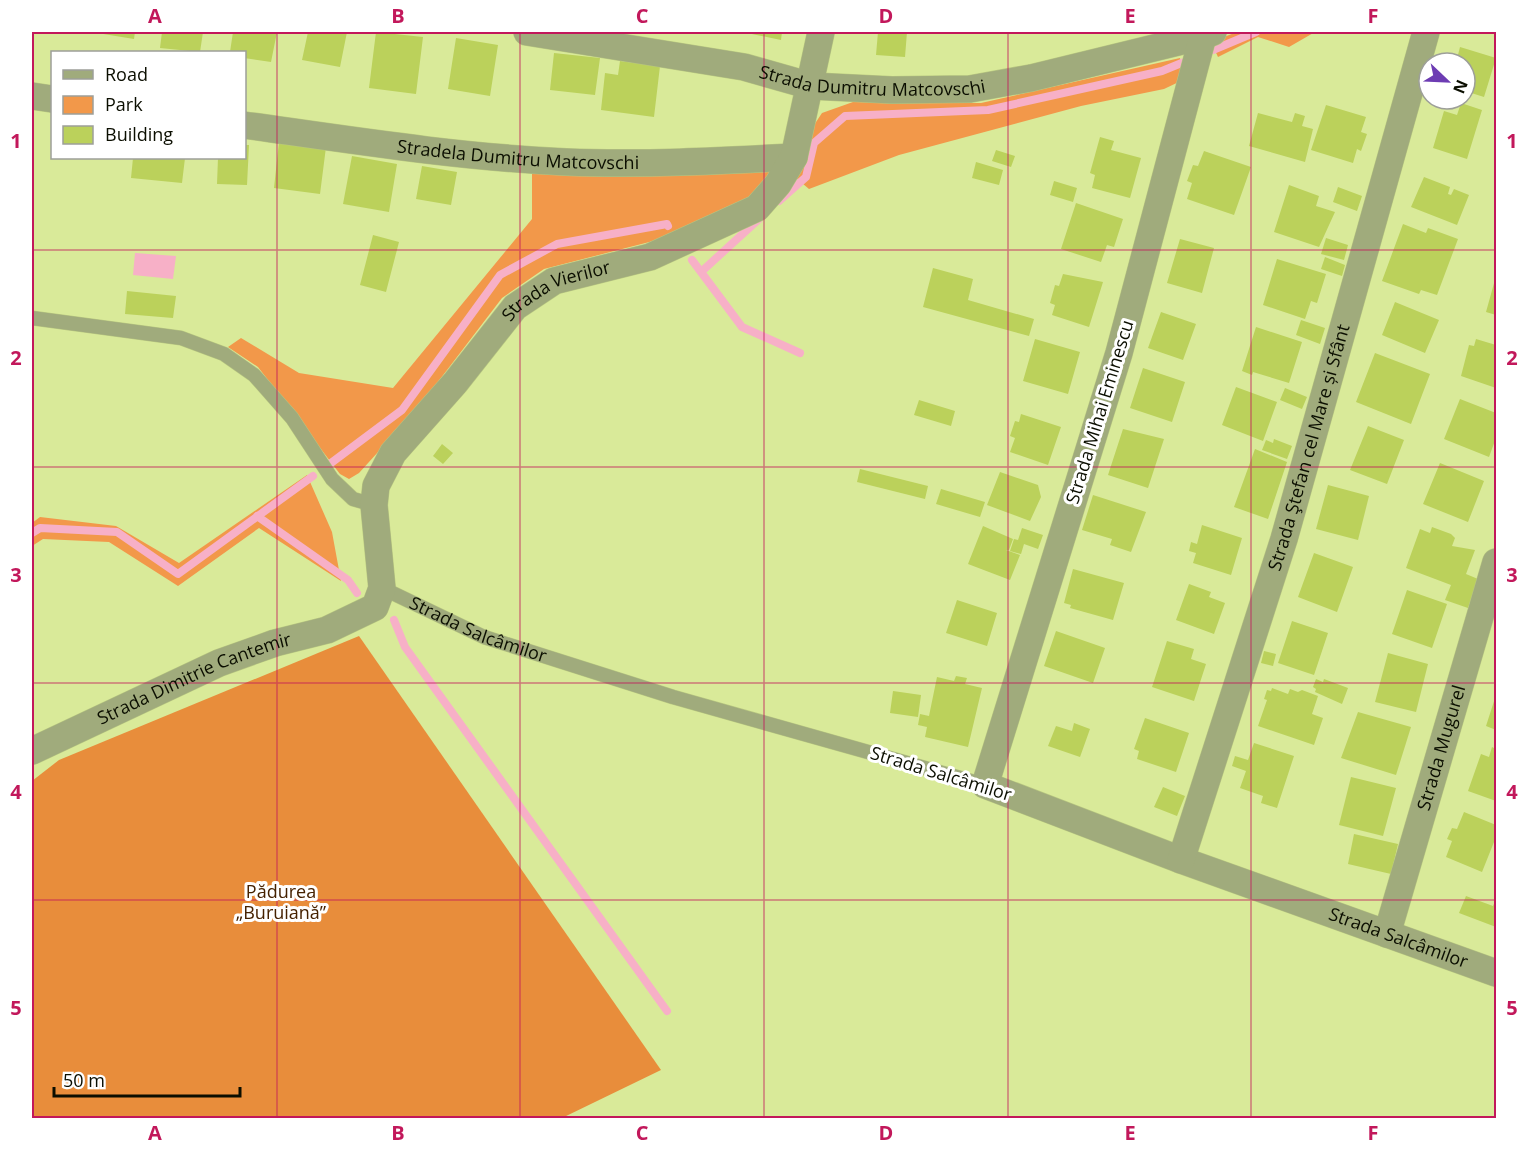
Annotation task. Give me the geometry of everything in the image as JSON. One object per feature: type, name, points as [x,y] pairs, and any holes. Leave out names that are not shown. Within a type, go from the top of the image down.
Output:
[{"type":"street","name":"Strada Dumitru Matcovschi","points":[[527,32],[744,67],[811,86],[892,90],[970,89],[1030,78],[1208,34]]},
{"type":"street","name":"Strada Vierilor","points":[[382,588],[374,505],[376,486],[393,453],[455,383],[514,308],[554,281],[650,257],[757,208],[778,184],[794,156],[821,32]]},
{"type":"street","name":"Strada Ştefan cel Mare și Sfânt","points":[[1181,860],[1284,539],[1426,32]]},
{"type":"street","name":"Strada Mihai Eminescu","points":[[985,785],[1119,353],[1208,34]]},
{"type":"street","points":[[32,96],[51,99]]},
{"type":"street","name":"Stradela Dumitru Matcovschi","points":[[246,125],[437,152],[566,162],[702,162],[794,156]]},
{"type":"street","name":"Strada Mugurel","points":[[1387,934],[1497,562]]},
{"type":"street","name":"Strada Dimitrie Cantemir","points":[[32,751],[219,663],[276,643],[330,629],[363,614],[375,607],[382,588]]},
{"type":"street","name":"Strada Salcâmilor","points":[[985,785],[1181,860],[1497,973]]},
{"type":"lane","points":[[32,318],[181,338],[224,354],[254,375],[292,418],[332,479],[353,499],[374,505]]},
{"type":"lane","name":"Strada Salcâmilor","points":[[382,588],[484,637],[672,697],[985,785]]},
{"type":"green space","points":[[1237,32],[1315,32],[1289,47],[1258,37],[1218,57],[1211,42]]},
{"type":"green space","points":[[1180,58],[1183,80],[1164,89],[1081,106],[899,155],[809,189],[796,178],[812,128],[822,113],[853,102],[981,103]]},
{"type":"green space","points":[[772,169],[758,194],[665,238],[544,269],[502,298],[418,408],[359,473],[349,479],[340,474],[258,367],[228,347],[241,338],[299,373],[393,388],[532,219],[532,173]]},
{"type":"green space","points":[[307,475],[332,532],[341,581],[259,528],[178,586],[109,542],[43,539],[32,546],[32,523],[40,517],[116,526],[179,563]]},
{"type":"green space","name":"Pădurea „Buruiană”","points":[[359,636],[661,1070],[562,1118],[32,1118],[32,781],[59,760]]},
{"type":"shaded area","points":[[135,253],[176,256],[173,279],[133,275]]},
{"type":"building","points":[[91,32],[135,32],[134,39]]},
{"type":"building","points":[[162,32],[203,32],[200,51],[160,48]]},
{"type":"building","points":[[233,32],[277,32],[271,62],[246,58],[246,51],[230,51]]},
{"type":"building","points":[[308,32],[347,32],[340,67],[302,60]]},
{"type":"building","points":[[376,32],[423,37],[416,94],[369,88]]},
{"type":"building","points":[[742,32],[782,32],[781,40]]},
{"type":"building","points":[[878,32],[907,32],[905,57],[876,55]]},
{"type":"building","points":[[456,38],[498,45],[490,96],[448,89]]},
{"type":"building","points":[[1460,47],[1473,51],[1459,51]]},
{"type":"building","points":[[1477,52],[1496,58],[1484,97],[1477,95]]},
{"type":"building","points":[[554,53],[600,58],[595,95],[550,90]]},
{"type":"building","points":[[620,61],[660,66],[654,117],[601,110],[605,73],[618,75]]},
{"type":"building","points":[[1326,105],[1366,117],[1361,132],[1367,134],[1361,151],[1357,149],[1353,163],[1311,150]]},
{"type":"building","points":[[1477,108],[1482,110],[1467,159],[1433,148],[1444,111],[1457,115],[1458,111],[1477,111]]},
{"type":"building","points":[[1258,113],[1292,122],[1295,113],[1305,116],[1302,126],[1313,129],[1305,162],[1249,146]]},
{"type":"building","points":[[1100,137],[1114,141],[1111,150],[1141,158],[1130,198],[1092,188],[1095,175],[1090,173]]},
{"type":"building","points":[[279,142],[326,147],[320,194],[274,188]]},
{"type":"building","points":[[246,145],[249,145],[247,185],[217,184],[218,159],[246,159]]},
{"type":"building","points":[[996,150],[1015,156],[1011,167],[992,161]]},
{"type":"building","points":[[1204,151],[1251,167],[1234,215],[1187,199],[1192,183],[1187,181],[1193,165],[1198,166]]},
{"type":"building","points":[[352,156],[397,164],[389,212],[343,204]]},
{"type":"building","points":[[133,159],[185,159],[182,183],[131,178]]},
{"type":"building","points":[[976,162],[1003,170],[999,185],[972,178]]},
{"type":"building","points":[[422,166],[457,172],[451,205],[416,199]]},
{"type":"building","points":[[1424,177],[1450,187],[1448,194],[1451,195],[1454,189],[1469,195],[1457,225],[1411,207]]},
{"type":"building","points":[[1054,181],[1077,188],[1073,202],[1050,195]]},
{"type":"building","points":[[1289,185],[1319,196],[1316,206],[1335,212],[1319,247],[1274,232]]},
{"type":"building","points":[[1338,187],[1362,196],[1357,211],[1333,202]]},
{"type":"building","points":[[1076,203],[1123,219],[1114,247],[1107,245],[1101,262],[1061,249]]},
{"type":"building","points":[[1403,224],[1426,233],[1428,228],[1458,239],[1437,295],[1421,290],[1419,294],[1382,281]]},
{"type":"building","points":[[373,235],[399,242],[386,292],[360,285]]},
{"type":"building","points":[[1326,238],[1348,245],[1344,260],[1321,254]]},
{"type":"building","points":[[1180,239],[1214,248],[1202,293],[1167,283]]},
{"type":"building","points":[[1325,257],[1345,265],[1342,276],[1321,269]]},
{"type":"building","points":[[1277,259],[1326,274],[1317,303],[1311,301],[1305,319],[1263,305]]},
{"type":"building","points":[[933,268],[973,279],[968,300],[1034,319],[1029,336],[923,307]]},
{"type":"building","points":[[1063,274],[1103,282],[1089,327],[1052,315],[1055,305],[1050,303],[1055,285],[1059,286]]},
{"type":"building","points":[[1496,276],[1496,315],[1486,312]]},
{"type":"building","points":[[127,291],[176,296],[173,318],[125,314]]},
{"type":"building","points":[[1395,302],[1439,320],[1425,353],[1382,335]]},
{"type":"building","points":[[1161,312],[1196,324],[1183,360],[1148,348]]},
{"type":"building","points":[[1301,320],[1325,328],[1320,344],[1296,335]]},
{"type":"building","points":[[1256,327],[1302,342],[1289,383],[1242,371]]},
{"type":"building","points":[[1035,339],[1080,352],[1068,394],[1023,381]]},
{"type":"building","points":[[1476,339],[1496,345],[1496,388],[1461,376],[1469,345],[1474,346]]},
{"type":"building","points":[[1375,353],[1430,374],[1411,424],[1356,402]]},
{"type":"building","points":[[1143,368],[1185,382],[1172,422],[1130,408]]},
{"type":"building","points":[[1236,387],[1277,402],[1263,441],[1222,425]]},
{"type":"building","points":[[1285,388],[1307,397],[1302,409],[1280,400]]},
{"type":"building","points":[[1460,399],[1496,413],[1496,438],[1489,457],[1444,439]]},
{"type":"building","points":[[919,400],[955,411],[951,426],[914,415]]},
{"type":"building","points":[[1021,414],[1061,427],[1048,465],[1010,452],[1015,438],[1010,436],[1015,421],[1019,422]]},
{"type":"building","points":[[1368,426],[1404,440],[1387,484],[1350,470]]},
{"type":"building","points":[[1123,429],[1164,439],[1148,488],[1108,475]]},
{"type":"building","points":[[1274,439],[1292,446],[1287,459],[1262,450],[1266,440],[1273,443]]},
{"type":"building","points":[[442,444],[453,453],[443,464],[433,456]]},
{"type":"building","points":[[1255,449],[1287,462],[1268,519],[1234,507]]},
{"type":"building","points":[[1440,463],[1484,481],[1468,522],[1423,504]]},
{"type":"building","points":[[860,469],[928,486],[925,499],[857,482]]},
{"type":"building","points":[[1000,472],[1038,485],[1041,497],[1030,521],[987,505]]},
{"type":"building","points":[[1328,485],[1369,496],[1358,540],[1316,529]]},
{"type":"building","points":[[941,489],[985,502],[980,517],[936,504]]},
{"type":"building","points":[[1093,495],[1146,512],[1131,552],[1110,545],[1112,539],[1082,530]]},
{"type":"building","points":[[1202,525],[1242,538],[1231,575],[1193,563],[1196,553],[1189,551],[1191,542],[1197,544]]},
{"type":"building","points":[[983,526],[1013,539],[1009,550],[1006,550],[1020,555],[1010,580],[968,564]]},
{"type":"building","points":[[1432,527],[1451,534],[1455,538],[1452,546],[1475,550],[1466,574],[1478,579],[1468,608],[1445,600],[1451,585],[1406,568],[1420,529],[1430,533]]},
{"type":"building","points":[[1022,528],[1043,535],[1038,549],[1024,544],[1021,554],[1010,551],[1014,539],[1018,540]]},
{"type":"building","points":[[1314,553],[1353,567],[1337,612],[1298,597]]},
{"type":"building","points":[[1073,569],[1124,583],[1113,620],[1070,608],[1071,605],[1064,603]]},
{"type":"building","points":[[1189,584],[1211,592],[1209,597],[1225,603],[1214,634],[1176,620]]},
{"type":"building","points":[[1407,590],[1447,604],[1432,648],[1392,634]]},
{"type":"building","points":[[957,600],[997,613],[987,646],[946,633]]},
{"type":"building","points":[[1292,621],[1328,633],[1314,675],[1278,663]]},
{"type":"building","points":[[1056,631],[1105,648],[1093,683],[1044,666]]},
{"type":"building","points":[[1167,641],[1194,649],[1191,659],[1206,664],[1194,701],[1152,687]]},
{"type":"building","points":[[1264,651],[1276,654],[1273,666],[1261,663]]},
{"type":"building","points":[[1388,653],[1428,664],[1416,712],[1375,702]]},
{"type":"building","points":[[956,676],[967,678],[965,684],[982,688],[968,747],[925,737],[927,727],[918,725],[920,714],[929,716],[937,677],[954,681]]},
{"type":"building","points":[[1316,679],[1323,682],[1324,679],[1348,688],[1342,704],[1315,692],[1316,689],[1313,687]]},
{"type":"building","points":[[1272,688],[1288,694],[1290,689],[1298,692],[1302,690],[1318,696],[1312,714],[1323,718],[1314,745],[1258,726],[1267,700],[1264,699],[1267,690],[1271,691]]},
{"type":"building","points":[[893,691],[921,695],[918,717],[890,713]]},
{"type":"building","points":[[1496,695],[1496,730],[1486,726]]},
{"type":"building","points":[[1358,712],[1411,727],[1396,775],[1341,758]]},
{"type":"building","points":[[1145,718],[1189,733],[1176,772],[1137,759],[1139,751],[1134,749]]},
{"type":"building","points":[[1074,723],[1090,729],[1080,757],[1048,746],[1056,726],[1072,731]]},
{"type":"building","points":[[1254,743],[1294,756],[1277,808],[1261,803],[1263,796],[1240,788],[1246,771],[1232,766],[1235,756],[1248,760]]},
{"type":"building","points":[[1492,747],[1496,749],[1496,801],[1468,791],[1481,754],[1489,757]]},
{"type":"building","points":[[1351,777],[1396,788],[1383,836],[1339,825]]},
{"type":"building","points":[[1163,787],[1185,796],[1177,816],[1154,807]]},
{"type":"building","points":[[1464,812],[1496,825],[1496,837],[1482,872],[1446,857],[1452,841],[1447,839],[1452,828],[1457,829]]},
{"type":"building","points":[[1354,834],[1398,844],[1391,874],[1348,864]]},
{"type":"building","points":[[1466,896],[1493,906],[1496,899],[1496,927],[1459,913]]},
{"type":"waterway","points":[[1213,50],[1256,32]]},
{"type":"waterway","points":[[779,201],[806,177],[814,143],[845,116],[988,110],[1162,71],[1184,62]]},
{"type":"waterway","points":[[692,260],[701,272],[759,219]]},
{"type":"waterway","points":[[331,463],[402,410],[500,275],[557,244],[667,224],[668,226]]},
{"type":"waterway","points":[[701,272],[742,327],[800,353]]},
{"type":"waterway","points":[[32,533],[40,528],[117,532],[178,574],[313,476]]},
{"type":"waterway","points":[[257,516],[348,580],[357,593]]},
{"type":"waterway","points":[[394,620],[405,647],[667,1011]]}]
